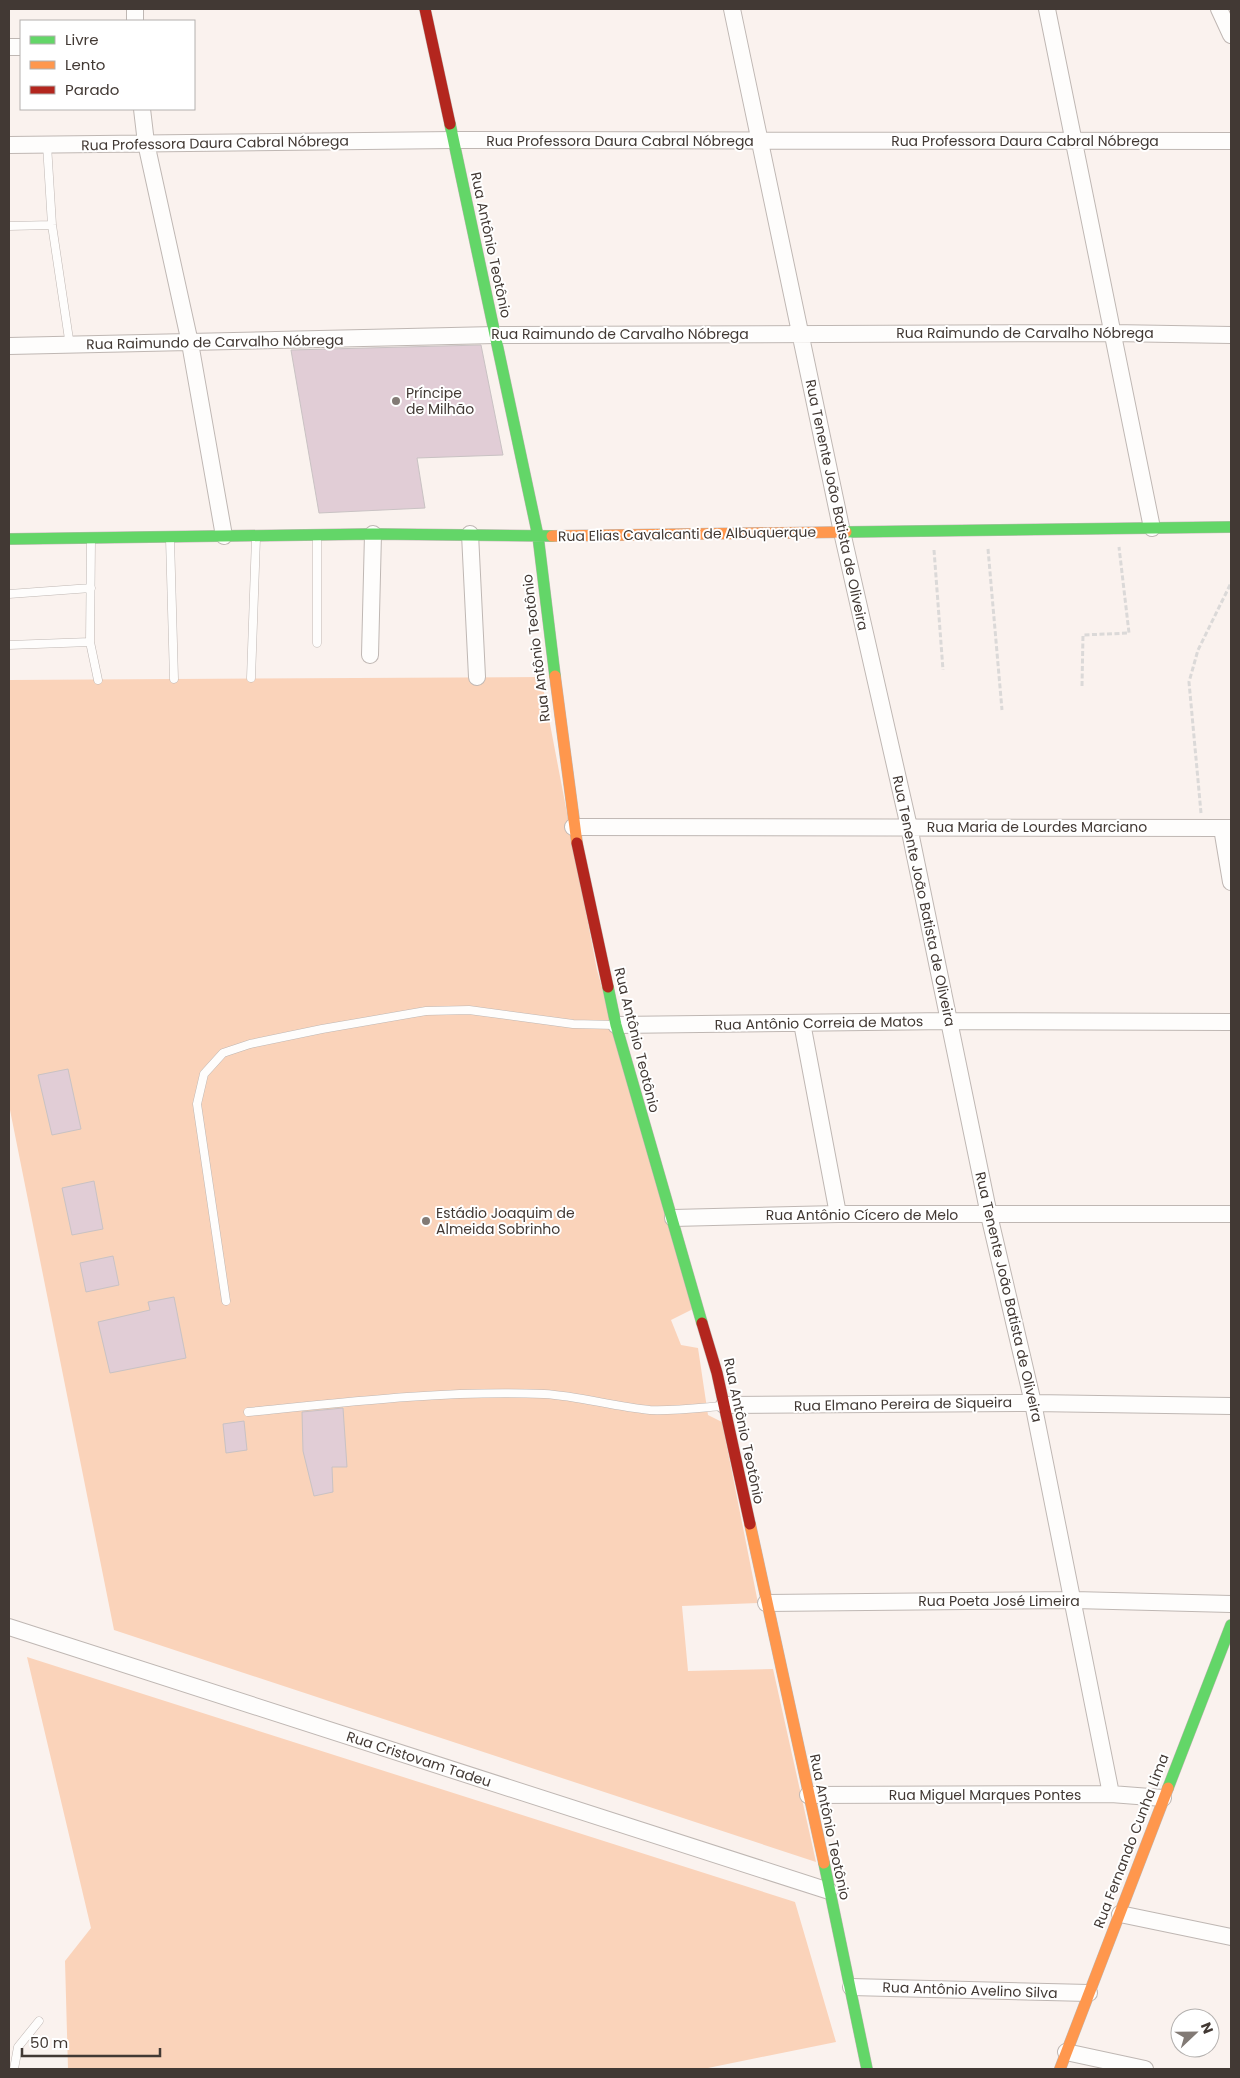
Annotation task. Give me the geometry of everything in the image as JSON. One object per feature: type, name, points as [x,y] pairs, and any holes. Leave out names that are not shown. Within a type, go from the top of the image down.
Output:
[{"type":"street","name":"Rua Antônio Teotônio","points":[[425,9],[538,536],[573,827],[616,1025],[634,1094],[705,1329],[724,1406],[851,1987],[867,2069]]},
{"type":"street","name":"Rua Tenente João Batista de Oliveira","points":[[732,9],[842,532],[909,827],[989,1215],[1033,1402],[1074,1600],[1111,1794]]},
{"type":"street","points":[[1047,9],[1152,528]]},
{"type":"street","points":[[1219,9],[1231,35]]},
{"type":"street","points":[[142,110],[146,143],[190,343],[224,536]]},
{"type":"street","name":"Rua Professora Daura Cabral Nóbrega","points":[[9,145],[453,140],[1231,141]]},
{"type":"street","name":"Rua Raimundo de Carvalho Nóbrega","points":[[9,346],[495,335],[1112,333],[1231,335]]},
{"type":"street","name":"Rua Elias Cavalcanti de Albuquerque","points":[[9,539],[373,534],[538,536],[1231,527]]},
{"type":"street","points":[[370,655],[373,534]]},
{"type":"street","points":[[470,534],[477,677]]},
{"type":"street","name":"Rua Maria de Lourdes Marciano","points":[[573,827],[1227,828]]},
{"type":"street","points":[[1227,828],[1231,882]]},
{"type":"street","name":"Rua Antônio Correia de Matos","points":[[616,1025],[949,1021],[1231,1022]]},
{"type":"street","points":[[802,1024],[838,1214]]},
{"type":"street","name":"Rua Antônio Cícero de Melo","points":[[673,1218],[838,1214],[1231,1214]]},
{"type":"street","name":"Rua Elmano Pereira de Siqueira","points":[[724,1406],[1033,1402],[1231,1406]]},
{"type":"street","name":"Rua Poeta José Limeira","points":[[766,1603],[1074,1600],[1231,1604]]},
{"type":"street","name":"Rua Fernando Cunha Lima","points":[[1060,2069],[1231,1624]]},
{"type":"street","name":"Rua Cristovam Tadeu","points":[[9,1627],[829,1891]]},
{"type":"street","name":"Rua Miguel Marques Pontes","points":[[808,1795],[1111,1794],[1163,1798]]},
{"type":"street","points":[[1120,1914],[1231,1937]]},
{"type":"street","name":"Rua Antônio Avelino Silva","points":[[851,1987],[1089,1994]]},
{"type":"street","points":[[1066,2052],[1145,2069]]},
{"type":"lane","points":[[47,145],[52,225],[70,346]]},
{"type":"lane","points":[[9,226],[52,225]]},
{"type":"lane","points":[[317,535],[317,643]]},
{"type":"lane","points":[[251,678],[256,536]]},
{"type":"lane","points":[[91,538],[90,642],[98,680]]},
{"type":"lane","points":[[170,538],[174,679]]},
{"type":"lane","points":[[9,594],[91,588]]},
{"type":"lane","points":[[9,645],[90,642]]},
{"type":"lane","points":[[226,1301],[196,1104],[204,1074],[223,1053],[268,1040],[426,1011],[469,1010],[564,1023],[616,1025]]},
{"type":"lane","points":[[248,1412],[356,1401],[467,1394],[562,1396],[650,1410],[724,1406]]},
{"type":"lane","points":[[14,2069],[18,2048],[39,2021]]},
{"type":"path","points":[[1082,686],[1083,635],[1129,633],[1117,529]]},
{"type":"path","points":[[987,531],[1002,710]]},
{"type":"path","points":[[933,532],[943,670]]},
{"type":"path","points":[[1202,828],[1189,682],[1198,650],[1231,583]]},
{"type":"shaded area","points":[[541,677],[597,970],[695,1308],[671,1320],[681,1345],[698,1348],[708,1415],[722,1422],[758,1603],[682,1606],[688,1671],[773,1669],[816,1862],[114,1630],[9,1105],[9,680]]},
{"type":"shaded area","points":[[27,1657],[795,1902],[836,2042],[703,2069],[68,2069],[65,1961],[91,1928]]},
{"type":"building","name":"Príncipe de Milhão","points":[[481,345],[503,455],[417,458],[425,508],[319,513],[291,350]]},
{"type":"building","points":[[68,1069],[81,1129],[52,1135],[38,1075]]},
{"type":"building","points":[[94,1181],[103,1229],[72,1235],[62,1188]]},
{"type":"building","points":[[113,1256],[119,1285],[86,1292],[80,1263]]},
{"type":"building","points":[[174,1297],[186,1358],[110,1373],[98,1322],[150,1310],[148,1302]]},
{"type":"building","points":[[343,1408],[347,1467],[332,1467],[333,1492],[314,1496],[303,1451],[302,1412]]},
{"type":"building","points":[[244,1421],[247,1450],[226,1453],[223,1424]]},
{"type":"traffic: fast","points":[[450,124],[538,536],[555,676]]},
{"type":"traffic: fast","points":[[846,532],[1231,527]]},
{"type":"traffic: fast","points":[[9,539],[373,534],[552,536]]},
{"type":"traffic: fast","points":[[608,987],[616,1025],[702,1323]]},
{"type":"traffic: fast","points":[[1168,1788],[1231,1625]]},
{"type":"traffic: fast","points":[[824,1863],[867,2069]]},
{"type":"traffic: slow","points":[[552,536],[846,532]]},
{"type":"traffic: slow","points":[[555,676],[577,843]]},
{"type":"traffic: slow","points":[[750,1524],[824,1863]]},
{"type":"traffic: slow","points":[[1060,2069],[1168,1788]]},
{"type":"traffic: jam","points":[[425,9],[450,124]]},
{"type":"traffic: jam","points":[[577,843],[608,987]]},
{"type":"traffic: jam","points":[[702,1323],[717,1373],[750,1524]]},
{"type":"place","name":"Príncipe de Milhão","points":[[396,401]]},
{"type":"place","name":"Estádio Joaquim de Almeida Sobrinho","points":[[426,1221]]}]
